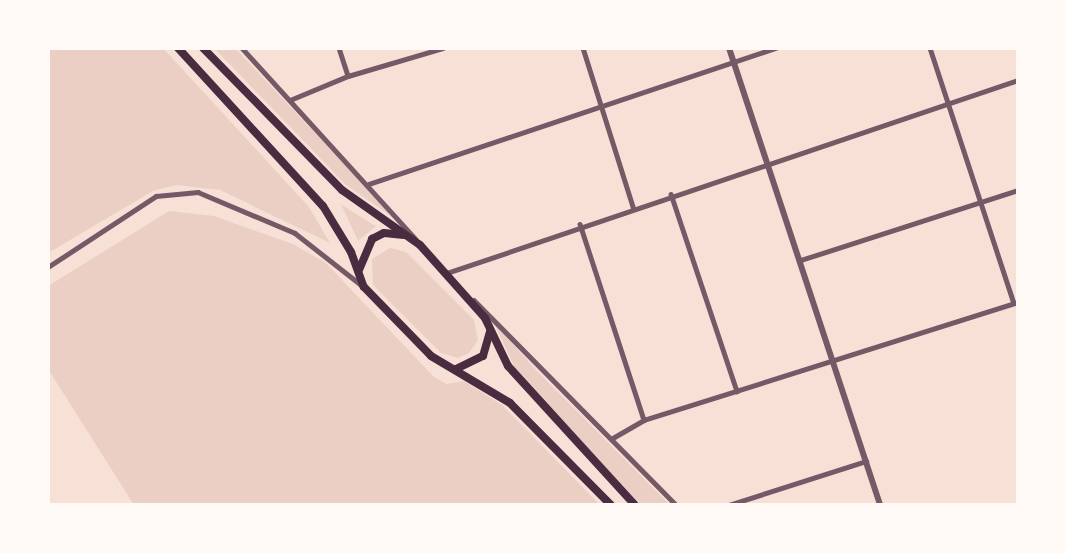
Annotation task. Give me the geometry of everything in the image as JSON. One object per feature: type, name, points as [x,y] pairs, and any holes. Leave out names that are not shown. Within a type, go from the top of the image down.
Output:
[{"type":"highway","points":[[178,48],[323,207],[364,287],[431,356],[510,403],[610,505]]},
{"type":"highway","points":[[202,48],[342,190],[420,244],[462,290],[491,329],[508,366],[635,505]]},
{"type":"highway","points":[[358,275],[372,239],[384,233],[410,236]]},
{"type":"highway","points":[[456,369],[483,356],[491,329]]},
{"type":"street","points":[[242,48],[369,184],[420,244]]},
{"type":"street","points":[[339,48],[348,76]]},
{"type":"street","points":[[290,100],[348,76],[440,48]]},
{"type":"street","points":[[583,48],[633,207]]},
{"type":"street","points":[[729,48],[835,361],[880,505]]},
{"type":"street","points":[[369,184],[776,48]]},
{"type":"street","points":[[611,439],[645,420],[1016,302],[980,202],[930,48]]},
{"type":"street","points":[[447,273],[580,224],[1018,80]]},
{"type":"street","points":[[801,260],[1018,190]]},
{"type":"street","points":[[48,267],[156,196],[198,192],[295,233],[364,287]]},
{"type":"street","points":[[671,194],[737,391]]},
{"type":"street","points":[[580,224],[645,420]]},
{"type":"street","points":[[462,290],[676,505]]},
{"type":"street","points":[[729,505],[866,461]]},
{"type":"shaded area","points":[[48,48],[163,48],[309,207],[330,243],[220,190],[176,185],[153,191],[48,253]]},
{"type":"shaded area","points":[[214,48],[235,48],[397,220],[346,185]]},
{"type":"shaded area","points":[[341,204],[351,211],[376,226],[358,241]]},
{"type":"shaded area","points":[[169,211],[214,216],[293,244],[326,263],[434,377],[447,384],[464,381],[502,405],[600,505],[134,505],[48,369],[48,286]]},
{"type":"shaded area","points":[[390,248],[406,252],[474,320],[478,340],[469,353],[458,358],[441,353],[373,285],[372,259]]},
{"type":"shaded area","points":[[494,323],[536,370],[670,505],[640,505],[514,366]]}]
